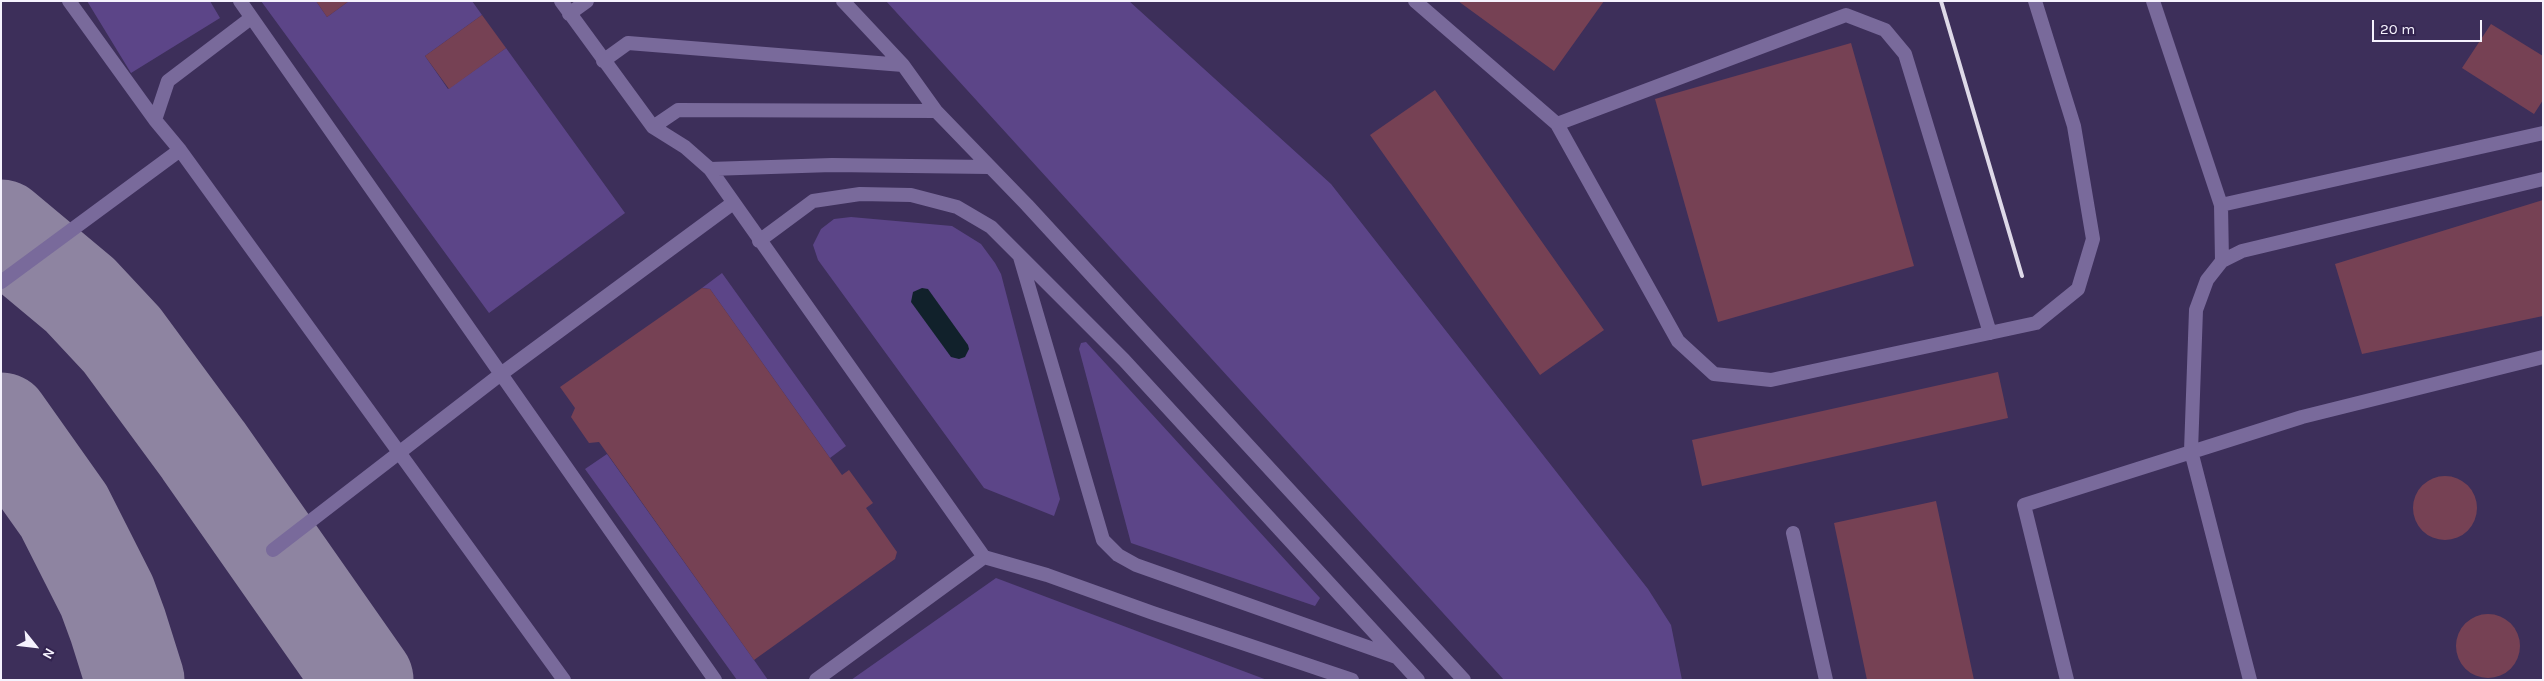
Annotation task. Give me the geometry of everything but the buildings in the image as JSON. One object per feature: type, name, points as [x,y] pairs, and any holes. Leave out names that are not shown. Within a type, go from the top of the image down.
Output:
[{"type":"lane","points":[[69,1],[155,120],[180,150],[564,680]]},
{"type":"lane","points":[[240,1],[715,680]]},
{"type":"lane","points":[[562,1],[569,14],[653,127],[685,147],[710,169],[759,241],[984,557],[1047,575],[1153,614],[1352,680]]},
{"type":"lane","points":[[569,14],[587,1]]},
{"type":"lane","points":[[843,1],[903,65],[936,111],[1464,680]]},
{"type":"lane","points":[[1415,1],[1557,124],[1678,341],[1714,374],[1771,380],[2036,323],[2078,289],[2092,239],[2074,126],[2035,1]]},
{"type":"lane","points":[[2153,1],[2221,205],[2222,261]]},
{"type":"lane","points":[[1557,124],[1846,15],[1885,30],[1905,54],[1990,333]]},
{"type":"lane","points":[[155,120],[168,81],[251,18]]},
{"type":"lane","points":[[603,61],[628,43],[903,65]]},
{"type":"lane","points":[[653,127],[678,110],[936,111]]},
{"type":"lane","points":[[2221,205],[2543,133]]},
{"type":"lane","points":[[1,282],[180,150]]},
{"type":"lane","points":[[710,169],[832,164],[989,167]]},
{"type":"lane","points":[[2250,680],[2191,451],[2196,310],[2207,280],[2222,261],[2242,251],[2543,179]]},
{"type":"lane","points":[[759,241],[813,202],[860,194],[911,195],[957,207],[991,227],[1124,360],[1418,680]]},
{"type":"lane","points":[[273,550],[501,374],[733,203]]},
{"type":"lane","points":[[1020,256],[1103,540],[1118,555],[1136,565],[1399,658]]},
{"type":"lane","points":[[2067,680],[2024,505],[2302,417],[2543,357]]},
{"type":"lane","points":[[1793,533],[1826,680]]},
{"type":"lane","points":[[816,680],[984,557]]},
{"type":"shaded area","points":[[87,1],[210,1],[220,18],[131,73]]},
{"type":"shaded area","points":[[261,1],[316,1],[327,17],[349,1],[472,1],[482,15],[425,56],[448,89],[506,48],[625,213],[489,313]]},
{"type":"shaded area","points":[[886,1],[1129,1],[1331,184],[1648,589],[1671,625],[1682,680],[1504,680]]},
{"type":"shaded area","points":[[851,217],[952,226],[981,244],[995,263],[1001,274],[1060,499],[1054,516],[984,488],[818,260],[813,245],[821,229],[834,219]]},
{"type":"shaded area","points":[[722,273],[846,446],[830,458],[710,289],[702,288]]},
{"type":"shaded area","points":[[1086,342],[1320,598],[1315,606],[1131,543],[1079,349],[1081,343]]},
{"type":"shaded area","points":[[607,454],[768,680],[737,680],[585,469]]},
{"type":"shaded area","points":[[996,578],[1267,680],[851,680]]},
{"type":"water","points":[[922,288],[928,289],[968,345],[969,349],[965,357],[959,359],[951,357],[911,302],[913,292]]},
{"type":"taxiway","points":[[1,229],[80,295],[122,340],[203,450],[364,680]]},
{"type":"taxiway","points":[[1,422],[64,511],[107,596],[135,680]]},
{"type":"railway","points":[[1941,1],[2022,276]]}]
